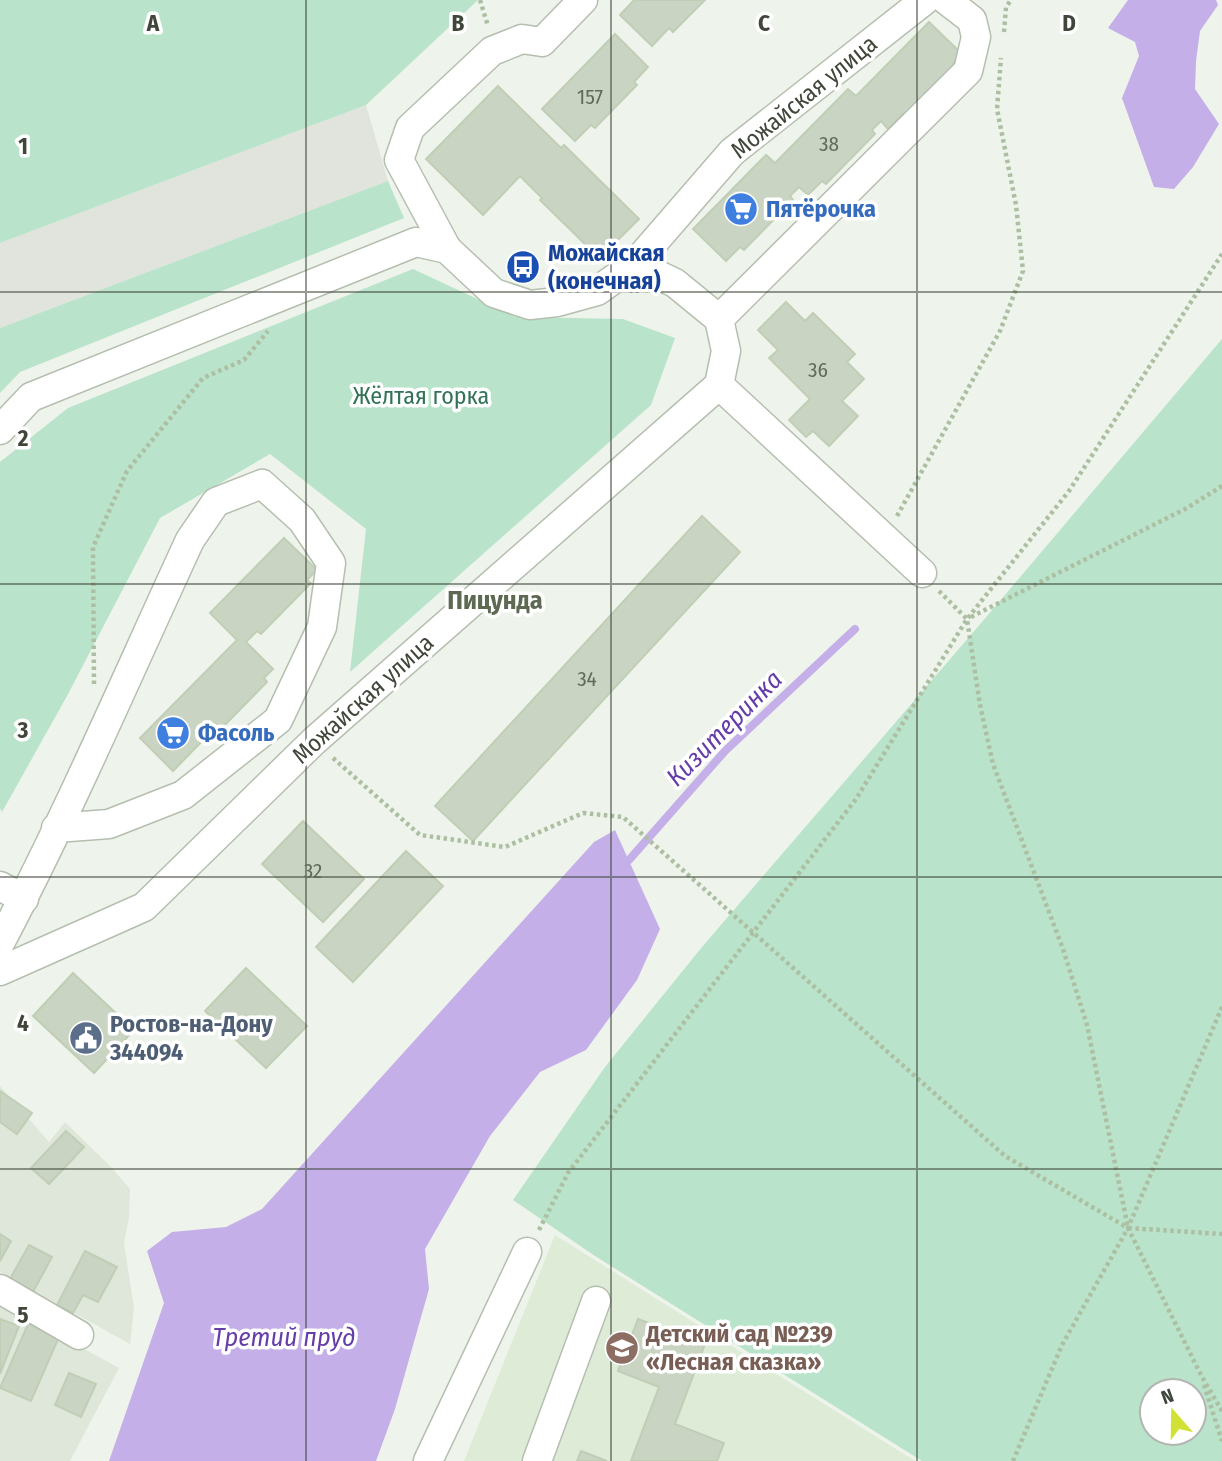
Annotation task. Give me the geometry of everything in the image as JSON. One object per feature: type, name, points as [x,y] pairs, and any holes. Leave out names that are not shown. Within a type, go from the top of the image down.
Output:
[{"type":"street","name":"Можайская улица","points":[[583,0],[542,42],[522,39],[492,51],[410,128],[398,160],[447,249],[494,293],[530,305],[557,302],[597,291],[635,264],[732,152],[925,0]]},
{"type":"street","points":[[719,319],[968,71],[976,37],[972,20],[946,0]]},
{"type":"street","points":[[0,430],[31,397],[43,392],[416,242],[447,249]]},
{"type":"street","points":[[635,264],[676,283],[719,319],[726,351],[719,385],[922,573]]},
{"type":"street","name":"Можайская улица","points":[[0,971],[144,907],[314,741],[719,385]]},
{"type":"street","name":"Можайская улица","points":[[0,943],[12,892],[56,828],[190,540],[216,502],[262,484],[302,520],[331,564],[322,627],[278,720],[183,794],[109,824],[56,828]]},
{"type":"street","points":[[428,1461],[527,1252]]},
{"type":"street","points":[[0,1289],[79,1335]]},
{"type":"street","points":[[537,1461],[596,1301]]},
{"type":"path","points":[[884,538],[1000,331],[1023,271],[1016,205],[997,109],[1006,7],[1011,0]]},
{"type":"path","points":[[527,1252],[568,1173],[856,799],[967,619],[1069,491],[1222,254]]},
{"type":"path","points":[[94,694],[93,547],[127,471],[203,378],[244,360],[270,329]]},
{"type":"path","points":[[967,619],[1187,508],[1222,486]]},
{"type":"path","points":[[922,573],[967,619],[980,705],[993,764],[1063,949],[1087,1025],[1128,1228],[1202,1377]]},
{"type":"path","points":[[314,741],[419,835],[505,847],[583,813],[623,817],[1005,1156],[1128,1228],[1222,1234]]},
{"type":"path","points":[[1013,1461],[1062,1345],[1128,1228],[1222,1007]]},
{"type":"path","points":[[1208,1387],[1222,1411]]},
{"type":"path","points":[[1208,1396],[1222,1441]]},
{"type":"shaded area","points":[[366,105],[388,181],[0,328],[0,243]]},
{"type":"shaded area","points":[[0,1086],[49,1142],[65,1122],[130,1189],[129,1218],[124,1243],[134,1308],[130,1344],[0,1272]]},
{"type":"shaded area","name":"Детский сад №239 «Лесная сказка»","points":[[555,1235],[915,1461],[464,1461]]},
{"type":"shaded area","points":[[0,1303],[119,1368],[70,1461],[0,1461]]},
{"type":"green space","points":[[0,0],[478,0],[366,105],[0,243]]},
{"type":"green space","points":[[388,181],[404,218],[20,372],[0,393],[0,328]]},
{"type":"green space","name":"Жёлтая горка","points":[[413,269],[516,317],[623,319],[675,338],[651,405],[350,672],[366,529],[270,454],[160,518],[67,696],[2,812],[0,462],[68,408]]},
{"type":"green space","points":[[1222,339],[1222,1461],[922,1461],[595,1256],[513,1200],[605,1067],[702,947]]},
{"type":"water","points":[[1128,0],[1216,0],[1218,5],[1200,31],[1195,89],[1219,124],[1193,167],[1174,189],[1154,187],[1122,98],[1139,56],[1135,42],[1108,28]]},
{"type":"water","name":"Третий пруд","points":[[615,830],[660,929],[637,980],[586,1050],[540,1072],[490,1136],[425,1249],[429,1289],[395,1409],[376,1461],[109,1461],[164,1303],[147,1251],[172,1232],[226,1227],[262,1209],[594,842]]},
{"type":"building","points":[[634,0],[705,0],[673,32],[669,28],[652,46],[620,15]]},
{"type":"building","points":[[929,22],[962,54],[953,64],[956,67],[906,118],[903,114],[888,129],[881,121],[872,130],[875,134],[826,184],[822,181],[808,195],[799,187],[790,196],[793,200],[744,250],[740,247],[726,261],[693,229],[766,155],[775,163],[848,89],[856,96]]},
{"type":"building","points":[[615,34],[648,67],[634,82],[637,85],[595,128],[591,125],[575,141],[542,109]]},
{"type":"building","points":[[498,86],[561,148],[564,145],[639,219],[604,254],[595,246],[591,250],[540,200],[542,198],[520,176],[483,215],[426,159]]},
{"type":"building","points":[[786,302],[805,321],[813,313],[855,354],[847,362],[864,379],[842,401],[858,416],[829,446],[813,431],[806,437],[789,420],[810,399],[769,358],[778,350],[758,330]]},
{"type":"building","points":[[702,516],[740,552],[473,841],[435,806]]},
{"type":"building","points":[[284,538],[317,570],[307,580],[311,583],[261,634],[257,631],[246,642],[273,669],[264,678],[267,682],[218,732],[214,729],[173,771],[140,738],[237,640],[210,613]]},
{"type":"building","points":[[303,821],[364,879],[323,922],[262,864]]},
{"type":"building","points":[[406,851],[443,886],[353,982],[316,947]]},
{"type":"building","points":[[246,968],[307,1026],[266,1068],[205,1011]]},
{"type":"building","points":[[73,973],[134,1030],[94,1073],[33,1016]]},
{"type":"building","points":[[0,1091],[32,1113],[17,1134],[0,1122]]},
{"type":"building","points":[[66,1131],[84,1147],[49,1184],[31,1168]]},
{"type":"building","points":[[0,1234],[11,1241],[0,1261]]},
{"type":"building","points":[[29,1245],[52,1257],[33,1292],[10,1279]]},
{"type":"building","points":[[85,1251],[117,1267],[98,1302],[83,1295],[73,1313],[57,1305]]},
{"type":"building","points":[[0,1319],[19,1326],[0,1374]]},
{"type":"building","points":[[638,1319],[705,1344],[675,1424],[724,1443],[717,1461],[631,1461],[659,1387],[618,1371]]},
{"type":"building","points":[[28,1324],[59,1337],[31,1401],[0,1388]]},
{"type":"building","points":[[69,1373],[96,1384],[81,1417],[55,1405]]},
{"type":"building","points":[[581,1451],[607,1461],[577,1461]]},
{"type":"waterway","name":"Кизитеринка","points":[[629,860],[725,751],[855,629]]},
{"type":"place","name":"Пятёрочка","points":[[741,209]]},
{"type":"place","name":"Можайская (конечная)","points":[[523,267]]},
{"type":"place","name":"Фасоль","points":[[173,733]]},
{"type":"place","name":"Ростов-на-Дону 344094","points":[[86,1038]]},
{"type":"place","name":"Детский сад №239 «Лесная сказка»","points":[[622,1348]]},
{"type":"district","name":"Пицунда","points":[[495,600]]}]
